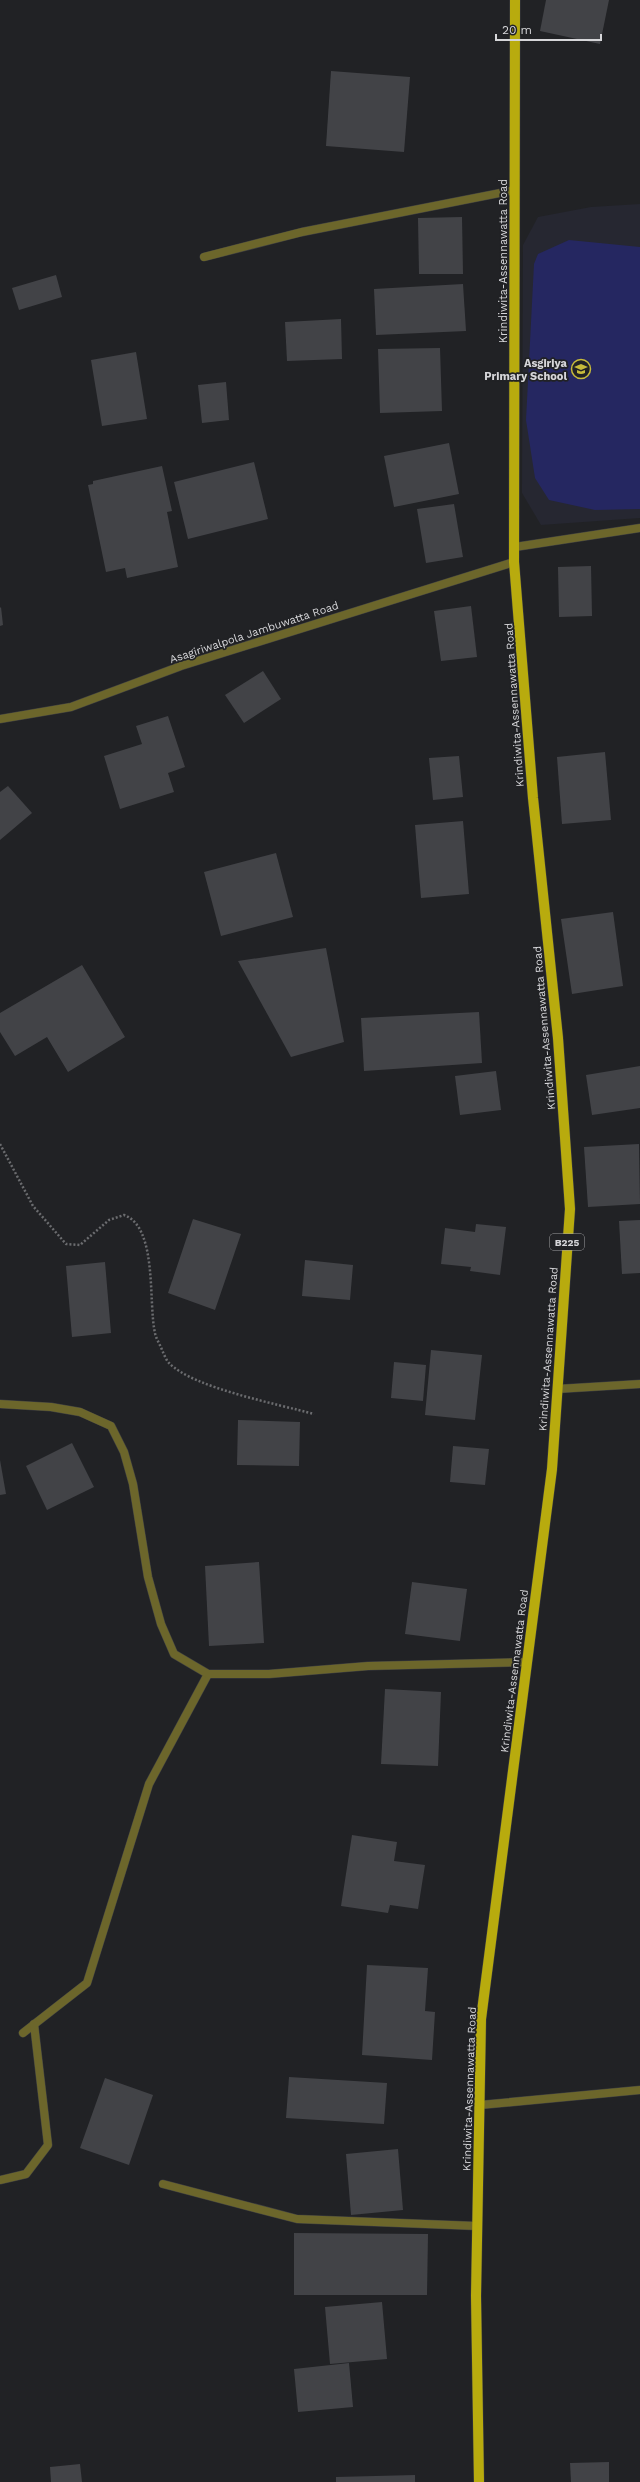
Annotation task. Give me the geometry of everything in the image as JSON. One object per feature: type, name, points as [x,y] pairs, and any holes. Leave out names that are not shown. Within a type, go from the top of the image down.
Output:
[{"type":"main road","name":"Krindiwita-Assennawatta Road","points":[[479,2482],[477,2226],[481,2019],[552,1469],[570,1209],[558,1038],[533,798],[514,562],[515,0]]},
{"type":"street","points":[[204,257],[302,232],[515,190]]},
{"type":"street","points":[[515,547],[640,528]]},
{"type":"street","name":"Asagiriwalpola Jambuwatta Road","points":[[0,719],[71,707],[181,666],[514,562]]},
{"type":"street","points":[[557,1389],[640,1384]]},
{"type":"street","points":[[0,1404],[52,1407],[80,1412],[111,1426],[124,1452],[133,1484],[148,1577],[161,1624],[174,1654],[208,1674],[269,1674],[368,1666],[527,1662]]},
{"type":"street","points":[[23,2033],[87,1983],[149,1784],[208,1674]]},
{"type":"street","points":[[0,2180],[26,2174],[48,2145],[34,2024]]},
{"type":"street","points":[[480,2106],[640,2090]]},
{"type":"street","points":[[163,2184],[297,2219],[477,2226]]},
{"type":"path","points":[[0,1144],[33,1206],[66,1244],[80,1245],[109,1220],[124,1215],[133,1218],[138,1225],[145,1244],[150,1276],[155,1333],[168,1363],[200,1383],[314,1414]]},
{"type":"shaded area","name":"Asgiriya Primary School","points":[[640,204],[640,518],[541,525],[522,493],[523,245],[538,217],[591,207]]},
{"type":"shaded area","name":"Asgiriya Primary School","points":[[569,240],[640,247],[640,509],[595,510],[549,500],[535,478],[526,420],[534,264],[538,254]]},
{"type":"building","points":[[546,0],[609,0],[600,44],[540,31]]},
{"type":"building","points":[[331,71],[410,77],[404,152],[326,146]]},
{"type":"building","points":[[462,217],[463,274],[419,274],[418,218]]},
{"type":"building","points":[[56,275],[62,297],[19,310],[12,288]]},
{"type":"building","points":[[463,284],[466,331],[376,335],[374,289]]},
{"type":"building","points":[[341,319],[342,359],[287,361],[285,322]]},
{"type":"building","points":[[440,348],[442,411],[380,413],[378,349]]},
{"type":"building","points":[[136,352],[147,419],[102,426],[91,360]]},
{"type":"building","points":[[226,382],[229,420],[202,423],[198,385]]},
{"type":"building","points":[[449,443],[459,494],[394,507],[384,456]]},
{"type":"building","points":[[254,462],[268,519],[188,539],[174,482]]},
{"type":"building","points":[[162,466],[172,511],[167,512],[178,567],[127,578],[125,568],[106,572],[88,485],[93,484],[93,481]]},
{"type":"building","points":[[454,504],[463,557],[426,563],[417,509]]},
{"type":"building","points":[[591,566],[592,616],[559,617],[558,567]]},
{"type":"building","points":[[471,606],[477,657],[441,661],[434,611]]},
{"type":"building","points":[[1,607],[3,625],[0,626],[0,608]]},
{"type":"building","points":[[263,671],[281,699],[244,723],[225,695]]},
{"type":"building","points":[[168,716],[185,767],[168,773],[174,792],[120,809],[104,756],[142,744],[136,726]]},
{"type":"building","points":[[605,752],[611,820],[562,824],[557,757]]},
{"type":"building","points":[[459,756],[463,797],[433,800],[429,758]]},
{"type":"building","points":[[8,786],[32,813],[0,840],[0,792]]},
{"type":"building","points":[[463,821],[469,894],[421,898],[415,825]]},
{"type":"building","points":[[276,853],[293,917],[221,936],[204,872]]},
{"type":"building","points":[[613,912],[623,986],[572,994],[561,919]]},
{"type":"building","points":[[326,948],[344,1042],[291,1057],[238,961]]},
{"type":"building","points":[[82,965],[125,1037],[68,1072],[47,1037],[15,1056],[0,1032],[0,1013]]},
{"type":"building","points":[[479,1012],[482,1063],[364,1071],[361,1018]]},
{"type":"building","points":[[640,1066],[640,1108],[592,1115],[586,1075]]},
{"type":"building","points":[[496,1071],[501,1110],[460,1115],[455,1076]]},
{"type":"building","points":[[639,1144],[640,1204],[588,1207],[584,1147]]},
{"type":"building","points":[[193,1219],[241,1234],[215,1310],[168,1293]]},
{"type":"building","points":[[640,1220],[640,1273],[622,1274],[619,1221]]},
{"type":"building","points":[[476,1224],[506,1227],[500,1275],[470,1271],[471,1267],[441,1264],[445,1228],[475,1232]]},
{"type":"building","points":[[305,1260],[353,1265],[350,1300],[302,1296]]},
{"type":"building","points":[[105,1262],[111,1333],[72,1337],[66,1266]]},
{"type":"building","points":[[431,1350],[482,1355],[475,1420],[425,1415]]},
{"type":"building","points":[[394,1362],[426,1365],[423,1401],[391,1398]]},
{"type":"building","points":[[238,1420],[300,1422],[299,1466],[237,1465]]},
{"type":"building","points":[[72,1443],[94,1487],[47,1510],[26,1466]]},
{"type":"building","points":[[453,1446],[489,1449],[485,1485],[450,1482]]},
{"type":"building","points":[[0,1460],[6,1494],[0,1495]]},
{"type":"building","points":[[259,1562],[264,1643],[209,1646],[205,1566]]},
{"type":"building","points":[[412,1582],[467,1589],[460,1641],[405,1634]]},
{"type":"building","points":[[385,1689],[441,1692],[438,1766],[381,1764]]},
{"type":"building","points":[[352,1835],[397,1842],[394,1861],[425,1865],[418,1909],[390,1905],[388,1913],[341,1906]]},
{"type":"building","points":[[367,1965],[428,1968],[425,2011],[435,2012],[432,2060],[362,2055]]},
{"type":"building","points":[[289,2077],[387,2083],[384,2124],[286,2118]]},
{"type":"building","points":[[105,2078],[153,2095],[129,2165],[80,2148]]},
{"type":"building","points":[[398,2149],[403,2210],[351,2215],[346,2154]]},
{"type":"building","points":[[294,2233],[428,2234],[427,2295],[294,2295]]},
{"type":"building","points":[[382,2302],[387,2359],[330,2364],[325,2307]]},
{"type":"building","points":[[349,2363],[353,2407],[298,2412],[294,2369]]},
{"type":"building","points":[[609,2462],[609,2482],[571,2482],[570,2463]]},
{"type":"building","points":[[80,2464],[82,2482],[51,2482],[50,2467]]},
{"type":"building","points":[[415,2475],[415,2482],[336,2482],[336,2477]]},
{"type":"place","name":"Asgiriya Primary School","points":[[581,369]]}]
